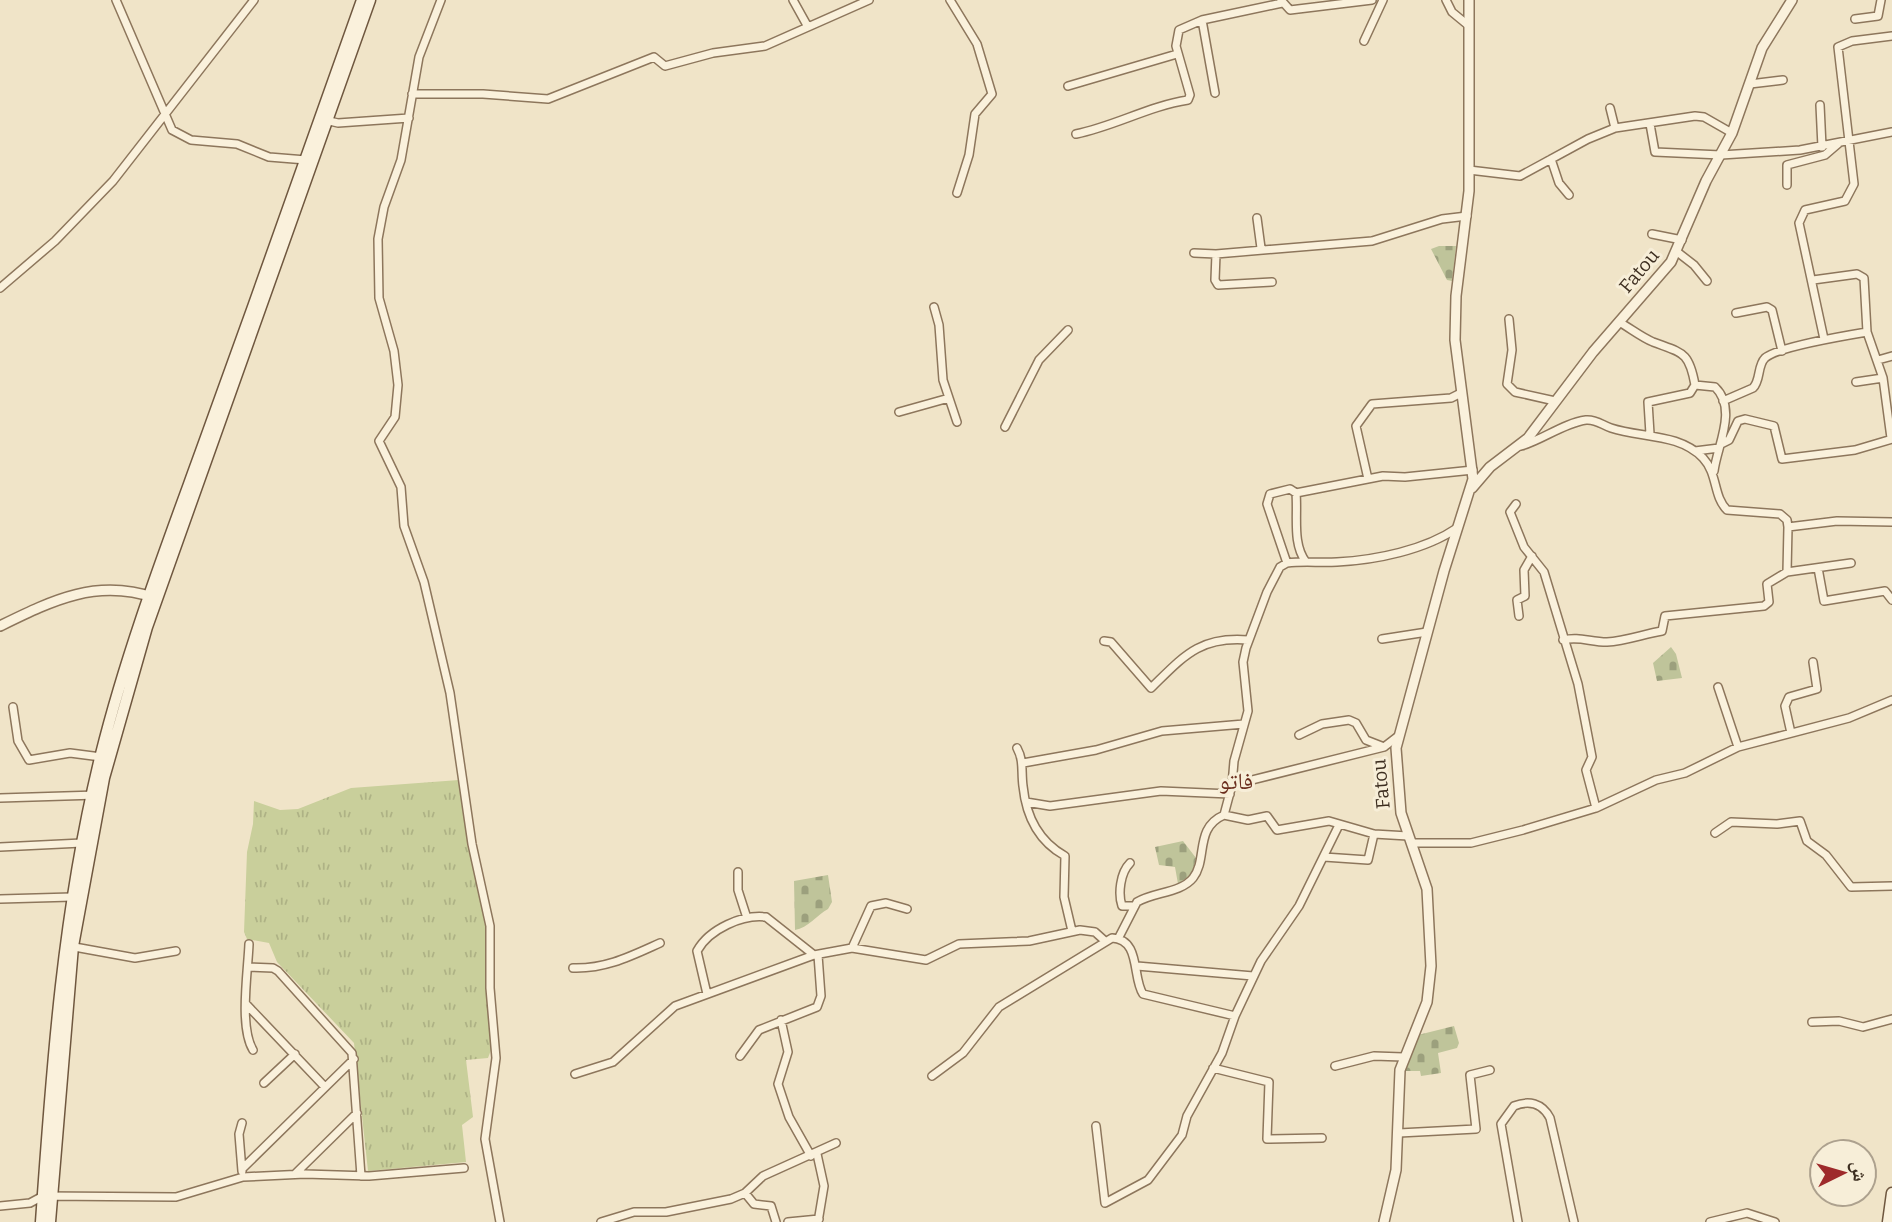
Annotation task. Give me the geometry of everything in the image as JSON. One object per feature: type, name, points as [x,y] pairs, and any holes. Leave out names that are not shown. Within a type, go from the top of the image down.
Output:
[{"type":"main road","points":[[288,223],[306,160],[325,120],[362,0]]},
{"type":"main road","points":[[69,946],[101,757],[152,597],[370,0]]},
{"type":"main road","points":[[50,1222],[57,1051],[72,897],[82,843],[120,718],[152,597],[152,584],[245,340]]},
{"type":"main road","points":[[1888,1222],[1892,1193]]},
{"type":"main road","points":[[41,1218],[49,1196]]},
{"type":"street","points":[[116,0],[169,127]]},
{"type":"street","points":[[0,288],[75,221],[157,127],[254,0]]},
{"type":"street","points":[[440,0],[419,57],[401,160],[384,207],[378,239],[379,298],[394,351],[398,384],[395,416],[379,441],[401,487],[404,526],[424,582],[450,694],[472,844],[490,926],[490,988],[496,1058],[485,1139],[500,1222]]},
{"type":"street","points":[[793,0],[808,26]]},
{"type":"street","points":[[412,94],[483,94],[548,99],[654,57],[665,66],[673,66],[713,53],[765,46],[869,0]]},
{"type":"street","points":[[950,0],[977,44],[992,94],[989,101],[975,114],[969,155],[957,192]]},
{"type":"street","points":[[1076,134],[1101,129],[1154,107],[1188,100],[1190,95],[1177,54],[1178,30],[1202,20],[1282,1],[1290,10],[1372,0]]},
{"type":"street","points":[[1364,41],[1383,0]]},
{"type":"street","points":[[1446,0],[1451,12],[1469,26]]},
{"type":"street","name":"Fatou","points":[[1403,1057],[1423,1014],[1431,981],[1428,898],[1396,785],[1397,737],[1413,692],[1457,528],[1472,488],[1473,468],[1461,393],[1455,313],[1467,216],[1469,0]]},
{"type":"street","name":"Fatou","points":[[1472,488],[1490,467],[1521,446],[1619,322],[1659,279],[1682,240],[1706,181],[1732,133],[1762,48],[1792,0]]},
{"type":"street","points":[[1855,19],[1878,16],[1881,0]]},
{"type":"street","points":[[1202,20],[1216,93]]},
{"type":"street","points":[[1824,339],[1813,280],[1800,232],[1800,215],[1817,206],[1841,203],[1849,197],[1854,176],[1843,141],[1838,47],[1852,41],[1892,36]]},
{"type":"street","points":[[1068,86],[1177,54]]},
{"type":"street","points":[[1750,84],[1783,80]]},
{"type":"street","points":[[1820,105],[1822,147]]},
{"type":"street","points":[[1611,108],[1615,128]]},
{"type":"street","points":[[1469,170],[1520,176],[1615,128],[1695,116],[1704,117],[1732,133]]},
{"type":"street","points":[[325,120],[409,118]]},
{"type":"street","points":[[1650,124],[1655,152],[1721,155],[1822,147],[1892,132]]},
{"type":"street","points":[[157,127],[169,127],[191,140],[237,144],[269,157],[306,160]]},
{"type":"street","points":[[1787,185],[1787,165],[1825,155],[1843,141]]},
{"type":"street","points":[[1550,159],[1559,183],[1569,195]]},
{"type":"street","points":[[1194,253],[1216,254],[1261,248],[1372,241],[1442,219],[1467,216]]},
{"type":"street","points":[[1257,218],[1261,248]]},
{"type":"street","points":[[1653,234],[1682,240]]},
{"type":"street","points":[[1676,251],[1694,265],[1707,281]]},
{"type":"street","points":[[1216,254],[1215,280],[1218,285],[1272,282]]},
{"type":"street","points":[[1695,451],[1720,446],[1733,435],[1738,421],[1745,419],[1774,426],[1782,458],[1855,450],[1891,439],[1883,378],[1867,332],[1866,288],[1861,275],[1813,280]]},
{"type":"street","points":[[934,307],[939,325],[943,380],[957,422]]},
{"type":"street","points":[[1736,313],[1767,307],[1772,310],[1782,351]]},
{"type":"street","points":[[1509,319],[1512,350],[1507,384],[1515,392],[1555,401]]},
{"type":"street","points":[[1619,322],[1649,340],[1684,355],[1689,362],[1695,386],[1690,393],[1648,402],[1650,434]]},
{"type":"street","points":[[1005,427],[1039,360],[1068,330]]},
{"type":"street","points":[[1723,401],[1753,388],[1764,359],[1824,339],[1867,332]]},
{"type":"street","points":[[1878,360],[1892,356]]},
{"type":"street","points":[[1856,382],[1883,378]]},
{"type":"street","points":[[1695,386],[1715,387],[1723,401],[1724,430],[1714,471]]},
{"type":"street","points":[[1367,479],[1356,426],[1371,404],[1451,398],[1461,393]]},
{"type":"street","points":[[899,412],[949,398]]},
{"type":"street","points":[[1521,446],[1587,420],[1616,430],[1650,434],[1695,451],[1714,471],[1724,508],[1780,514],[1787,520],[1787,572]]},
{"type":"street","points":[[1296,494],[1367,479],[1490,467]]},
{"type":"street","points":[[1224,815],[1248,707],[1243,662],[1248,640],[1275,577],[1294,553],[1296,546],[1299,522],[1296,494],[1295,490],[1284,489],[1270,494],[1267,499],[1286,561]]},
{"type":"street","points":[[1516,504],[1510,512],[1524,547],[1546,578],[1578,684],[1592,757],[1586,770],[1596,808]]},
{"type":"street","points":[[1788,527],[1837,522],[1892,522]]},
{"type":"street","points":[[1286,561],[1337,562],[1373,557],[1427,544],[1457,528]]},
{"type":"street","points":[[1296,546],[1306,562]]},
{"type":"street","points":[[1519,616],[1516,602],[1525,596],[1524,569],[1532,556]]},
{"type":"street","points":[[1563,640],[1581,637],[1601,641],[1620,640],[1662,631],[1665,616],[1764,606],[1769,602],[1767,584],[1787,572],[1851,563]]},
{"type":"street","points":[[1818,568],[1824,601],[1885,591],[1892,600]]},
{"type":"street","points":[[137,592],[152,584]]},
{"type":"street","points":[[0,626],[63,599],[109,589],[137,592],[152,597]]},
{"type":"street","points":[[1382,639],[1427,632]]},
{"type":"street","points":[[1104,641],[1111,642],[1151,688],[1178,660],[1202,645],[1224,639],[1248,640]]},
{"type":"street","points":[[1791,733],[1785,706],[1789,697],[1816,689],[1812,662]]},
{"type":"street","points":[[1718,687],[1738,747]]},
{"type":"street","points":[[1118,939],[1133,906],[1142,899],[1183,885],[1193,878],[1206,832],[1212,822],[1224,815],[1248,820],[1267,816],[1277,830],[1329,821],[1374,834],[1410,839],[1484,841],[1596,808],[1656,780],[1699,767],[1738,747],[1849,718],[1892,700]]},
{"type":"street","points":[[13,707],[18,741],[29,760],[69,753],[101,757]]},
{"type":"street","points":[[1299,735],[1322,724],[1349,720],[1356,723],[1366,740],[1384,747]]},
{"type":"street","points":[[1023,763],[1096,750],[1162,731],[1244,724]]},
{"type":"street","points":[[1232,785],[1384,747],[1397,737]]},
{"type":"street","points":[[1017,748],[1023,763],[1026,802],[1031,822],[1044,841],[1065,856],[1064,897],[1072,931]]},
{"type":"street","points":[[1026,802],[1050,806],[1161,791],[1230,794]]},
{"type":"street","points":[[0,798],[96,795]]},
{"type":"street","points":[[1715,833],[1731,822],[1777,824],[1800,821],[1807,842],[1826,855],[1851,887],[1892,886]]},
{"type":"street","points":[[1096,1126],[1105,1203],[1148,1180],[1166,1160],[1213,1069],[1253,976],[1271,944],[1299,906],[1339,825]]},
{"type":"street","points":[[1324,857],[1368,860],[1374,834]]},
{"type":"street","points":[[0,848],[82,843]]},
{"type":"street","points":[[1130,863],[1126,866],[1119,891],[1122,906],[1133,906]]},
{"type":"street","points":[[738,872],[738,890],[747,918]]},
{"type":"street","points":[[0,899],[72,897]]},
{"type":"street","points":[[852,948],[872,906],[886,903],[907,909]]},
{"type":"street","points":[[707,994],[697,951],[711,935],[747,918],[766,917],[816,955],[820,1003],[813,1011],[781,1020],[754,1034],[740,1056]]},
{"type":"street","points":[[575,1074],[613,1062],[648,1033],[666,1012],[707,994],[816,955],[852,948],[926,960],[959,944],[1029,940],[1091,930],[1105,941]]},
{"type":"street","points":[[932,1076],[963,1053],[999,1007],[1105,941],[1118,939],[1128,947],[1137,966],[1138,985],[1143,994],[1235,1016]]},
{"type":"street","points":[[573,968],[595,968],[613,963],[660,943]]},
{"type":"street","points":[[249,944],[246,1004],[248,1042],[253,1050]]},
{"type":"street","points":[[69,946],[135,958],[176,951]]},
{"type":"street","points":[[1137,966],[1253,976]]},
{"type":"street","points":[[248,967],[273,968],[278,971],[350,1050],[354,1059],[361,1176]]},
{"type":"street","points":[[246,1004],[326,1087]]},
{"type":"street","points":[[1812,1022],[1839,1021],[1863,1027],[1892,1019]]},
{"type":"street","points":[[781,1020],[788,1052],[787,1063],[778,1084],[789,1117],[814,1155],[824,1186],[819,1221],[788,1222]]},
{"type":"street","points":[[264,1083],[295,1054]]},
{"type":"street","points":[[1335,1066],[1374,1056],[1403,1057],[1396,1170],[1384,1222]]},
{"type":"street","points":[[242,1173],[354,1059]]},
{"type":"street","points":[[1213,1069],[1269,1082],[1268,1139],[1322,1138]]},
{"type":"street","points":[[1399,1133],[1476,1129],[1470,1075],[1490,1070]]},
{"type":"street","points":[[1518,1222],[1501,1124],[1514,1106],[1530,1103],[1541,1106],[1550,1118],[1574,1222]]},
{"type":"street","points":[[295,1174],[357,1114]]},
{"type":"street","points":[[242,1123],[239,1134],[242,1173]]},
{"type":"street","points":[[601,1222],[634,1212],[666,1212],[710,1201],[719,1202],[744,1193],[763,1177],[836,1143]]},
{"type":"street","points":[[0,1206],[30,1203],[49,1196],[63,1198],[130,1195],[176,1198],[242,1173],[361,1176],[464,1168]]},
{"type":"street","points":[[744,1193],[754,1204],[771,1206],[776,1222]]},
{"type":"street","points":[[49,1196],[63,1198]]},
{"type":"street","points":[[30,1203],[41,1218]]},
{"type":"street","points":[[1710,1222],[1757,1214],[1775,1222]]},
{"type":"green space","points":[[1456,246],[1452,281],[1447,280],[1431,249]]},
{"type":"green space","points":[[1671,647],[1676,654],[1682,678],[1657,681],[1653,663]]},
{"type":"green space","points":[[459,780],[487,937],[491,1050],[488,1058],[466,1060],[473,1117],[462,1125],[466,1162],[368,1171],[354,1043],[277,962],[269,943],[247,939],[244,932],[247,852],[253,824],[254,801],[280,810],[298,809],[351,788]]},
{"type":"green space","points":[[1183,841],[1196,858],[1192,874],[1178,884],[1175,867],[1159,865],[1155,847]]},
{"type":"green space","points":[[828,875],[832,902],[828,909],[804,927],[795,930],[794,881]]},
{"type":"green space","points":[[1454,1026],[1459,1043],[1457,1048],[1438,1053],[1441,1073],[1421,1076],[1420,1071],[1405,1071],[1406,1058],[1418,1035]]},
{"type":"district","name":"فاتو","points":[[1236,781]]}]
